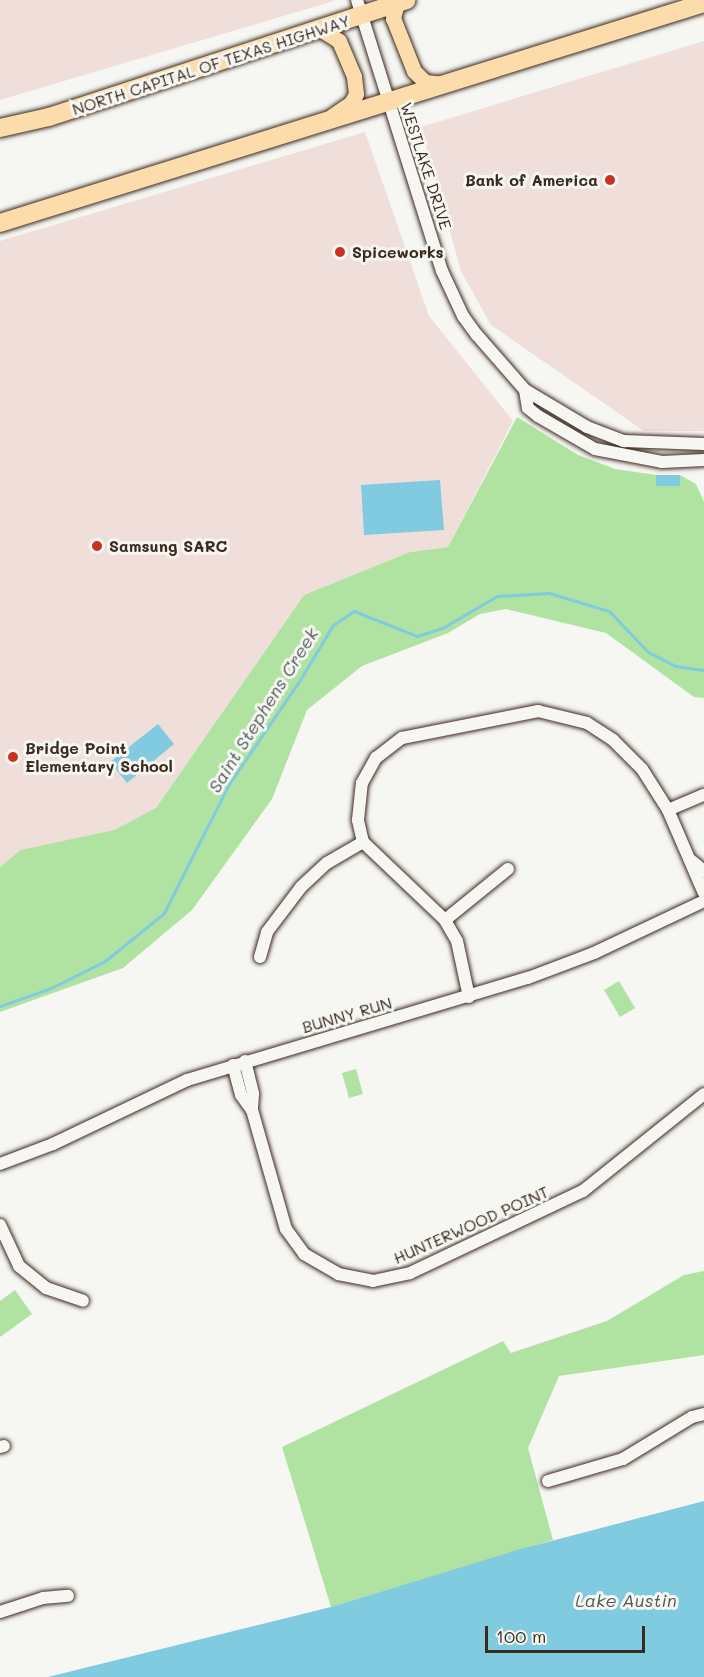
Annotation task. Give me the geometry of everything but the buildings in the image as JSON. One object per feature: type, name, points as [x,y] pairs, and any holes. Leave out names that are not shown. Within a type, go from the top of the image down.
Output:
[{"type":"highway","name":"NORTH CAPITAL OF TEXAS HIGHWAY","points":[[0,128],[49,117],[320,29],[360,8],[402,1]]},
{"type":"highway","points":[[0,223],[704,3]]},
{"type":"main road","points":[[402,1],[393,18],[417,77],[449,84]]},
{"type":"main road","points":[[316,125],[342,110],[356,94],[354,77],[339,41],[320,29]]},
{"type":"street","name":"WESTLAKE DRIVE","points":[[360,8],[442,271],[463,316],[525,390],[609,436],[649,445],[702,446]]},
{"type":"street","name":"WESTLAKE DRIVE","points":[[525,390],[528,408],[576,441],[628,457],[682,463],[704,460]]},
{"type":"street","points":[[682,463],[704,471]]},
{"type":"street","points":[[469,997],[458,941],[445,920],[363,842],[357,797],[366,772],[389,746],[402,738],[538,711],[587,723],[613,740],[642,769],[668,810],[704,893]]},
{"type":"street","points":[[668,810],[704,795]]},
{"type":"street","points":[[260,957],[267,932],[301,887],[327,863],[363,842]]},
{"type":"street","points":[[692,861],[704,871]]},
{"type":"street","points":[[445,920],[508,869]]},
{"type":"street","name":"BUNNY RUN","points":[[0,1164],[53,1144],[160,1091],[239,1063],[469,997],[594,953],[704,901]]},
{"type":"street","name":"HUNTERWOOD POINT","points":[[239,1063],[253,1094],[252,1110],[283,1218],[292,1237],[304,1254],[338,1274],[373,1281],[410,1273],[583,1191],[704,1094]]},
{"type":"street","points":[[0,1225],[19,1266],[46,1288],[83,1302]]},
{"type":"street","points":[[548,1481],[623,1459],[692,1417],[704,1414]]},
{"type":"street","points":[[0,1612],[43,1598],[68,1596]]},
{"type":"shaded area","points":[[0,0],[333,0],[334,1],[0,100]]},
{"type":"shaded area","points":[[704,41],[704,431],[644,431],[491,325],[461,271],[421,127]]},
{"type":"shaded area","points":[[365,132],[429,316],[513,421],[448,547],[410,552],[304,595],[156,808],[114,830],[52,844],[0,876],[0,241]]},
{"type":"green space","points":[[517,417],[578,455],[615,469],[656,475],[657,486],[679,486],[680,475],[696,484],[704,502],[704,698],[694,697],[606,633],[506,609],[480,614],[448,633],[362,666],[307,710],[272,799],[192,910],[123,968],[0,1012],[0,867],[21,850],[114,830],[156,808],[304,595],[410,552],[448,547]]},
{"type":"green space","points":[[619,981],[635,1008],[620,1017],[604,990]]},
{"type":"green space","points":[[356,1069],[363,1094],[349,1098],[342,1073]]},
{"type":"green space","points":[[704,1271],[704,1355],[559,1376],[528,1448],[553,1540],[331,1607],[282,1447],[503,1341],[511,1353],[607,1321],[684,1275]]},
{"type":"green space","points":[[15,1290],[32,1314],[0,1337],[0,1301]]},
{"type":"water","points":[[656,475],[680,475],[680,486],[656,486]]},
{"type":"water","points":[[440,480],[444,530],[364,535],[361,485]]},
{"type":"water","points":[[158,724],[174,744],[127,783],[110,762]]},
{"type":"water","name":"Lake Austin","points":[[704,1501],[704,1677],[48,1677],[331,1607],[517,1550]]},
{"type":"waterway","name":"Saint Stephens Creek","points":[[0,1006],[51,988],[105,961],[164,913],[229,784],[298,683],[333,625],[354,611],[417,636],[444,627],[497,596],[549,593],[609,611],[648,652],[675,666],[704,670]]},
{"type":"place","name":"Bank of America","points":[[610,180]]},
{"type":"place","name":"Spiceworks","points":[[340,252]]},
{"type":"place","name":"Samsung SARC","points":[[97,546]]},
{"type":"place","name":"Bridge Point Elementary School","points":[[13,757]]}]
